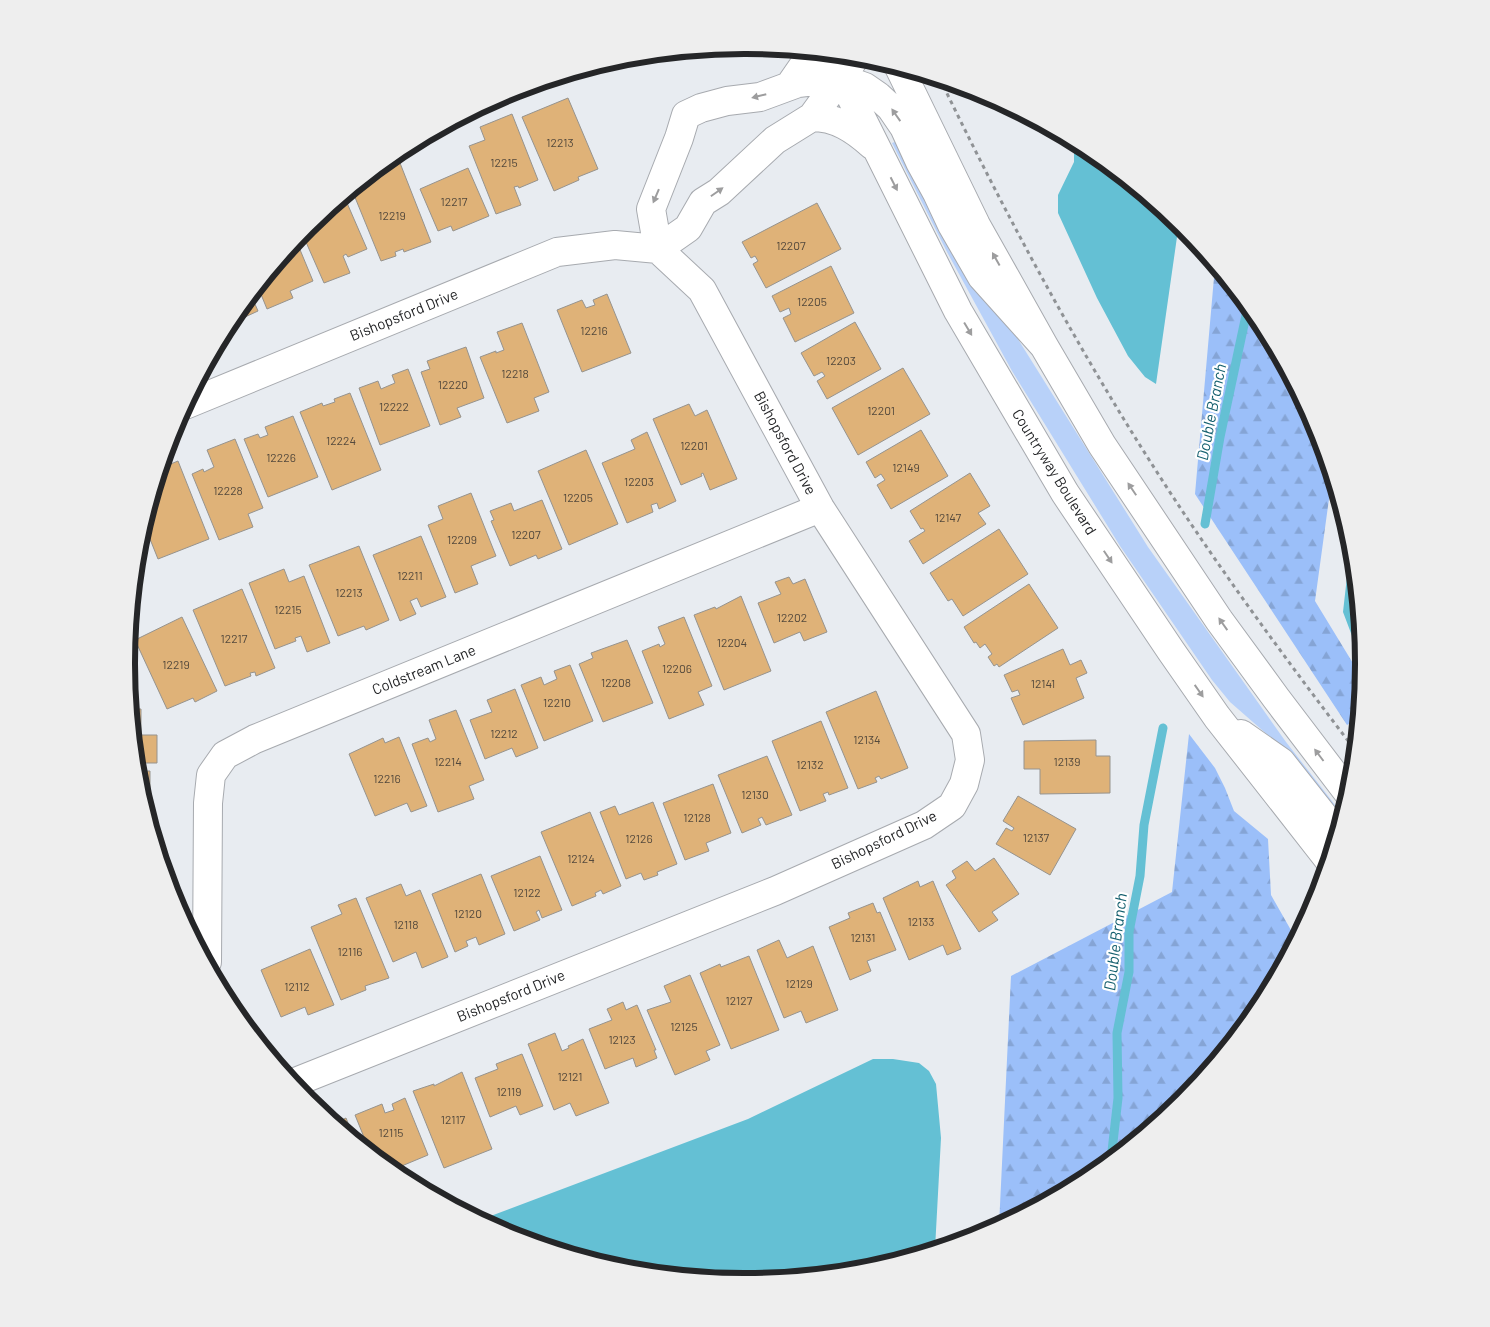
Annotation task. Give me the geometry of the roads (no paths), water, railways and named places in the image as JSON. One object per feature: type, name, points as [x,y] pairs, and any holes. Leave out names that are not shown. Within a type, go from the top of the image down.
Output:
[{"type":"street","points":[[790,85],[808,57]]},
{"type":"street","name":"Countryway Boulevard","points":[[832,60],[958,311],[1065,493],[1170,651],[1217,717],[1324,853]]},
{"type":"street","points":[[850,63],[840,78],[812,116],[775,140],[719,192],[703,202],[688,228],[658,249],[651,209],[686,115],[701,108],[727,101],[760,97],[798,83],[840,78],[865,87],[891,108],[904,127],[952,225],[982,277],[1044,346]]},
{"type":"street","points":[[903,75],[976,225],[1102,445],[1214,612],[1342,785]]},
{"type":"street","points":[[812,116],[824,117],[847,125],[876,150]]},
{"type":"street","name":"Bishopsford Drive","points":[[195,401],[557,252],[615,245],[658,249],[702,290],[820,508],[966,734],[970,760],[964,784],[952,806],[924,824],[775,891],[300,1080]]},
{"type":"street","name":"Coldstream Lane","points":[[207,950],[208,803],[211,775],[226,755],[256,739],[820,508]]},
{"type":"street","points":[[1217,717],[1281,762],[1332,828]]},
{"type":"waterway","name":"Double Branch","points":[[1205,524],[1220,437],[1246,316]]},
{"type":"waterway","name":"Double Branch","points":[[1112,1150],[1118,1098],[1117,1033],[1129,972],[1129,932],[1140,876],[1144,825],[1163,728]]}]
